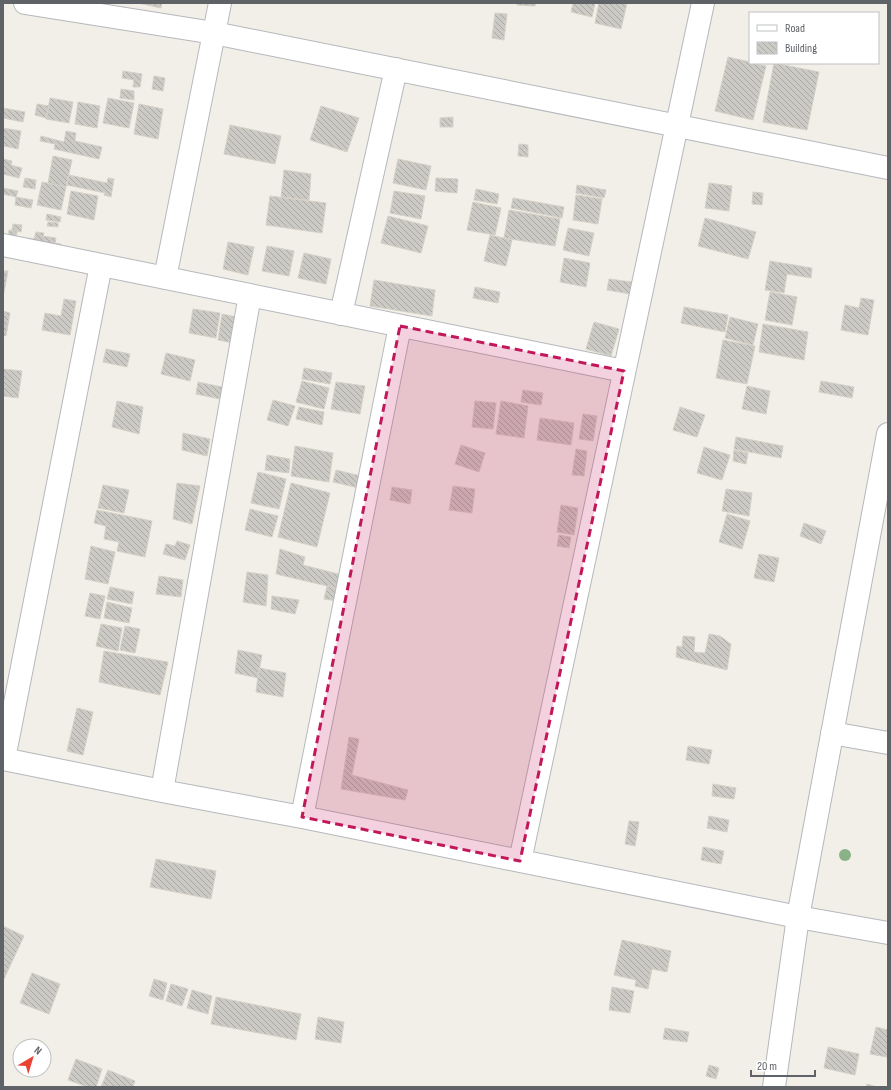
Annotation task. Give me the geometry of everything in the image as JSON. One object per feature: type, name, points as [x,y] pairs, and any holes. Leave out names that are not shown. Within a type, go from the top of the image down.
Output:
[{"type":"street","points":[[25,3],[214,33],[888,168]]},
{"type":"street","points":[[165,278],[220,3]]},
{"type":"street","points":[[520,861],[703,3]]},
{"type":"street","points":[[341,314],[396,69]]},
{"type":"street","points":[[3,245],[624,371]]},
{"type":"street","points":[[101,265],[3,759],[302,817],[798,917],[888,933]]},
{"type":"street","points":[[162,791],[250,295]]},
{"type":"street","points":[[302,817],[400,326]]},
{"type":"street","points":[[774,1087],[798,917],[832,733],[881,511],[888,434]]},
{"type":"street","points":[[832,733],[888,744]]},
{"type":"highlighted area","points":[[400,326],[624,371],[520,861],[302,817]]},
{"type":"building","points":[[138,3],[162,3],[161,8]]},
{"type":"building","points":[[517,3],[536,3],[535,6],[517,5]]},
{"type":"building","points":[[573,3],[595,3],[592,17],[571,12]]},
{"type":"building","points":[[599,3],[627,3],[621,29],[595,23]]},
{"type":"building","points":[[495,13],[507,14],[504,40],[492,38]]},
{"type":"building","points":[[728,57],[749,62],[749,64],[766,66],[753,120],[715,111]]},
{"type":"building","points":[[774,64],[819,72],[807,130],[763,122]]},
{"type":"building","points":[[123,71],[142,74],[140,87],[133,87],[134,80],[122,78]]},
{"type":"building","points":[[154,76],[165,78],[163,91],[152,89]]},
{"type":"building","points":[[121,89],[134,91],[134,100],[120,98]]},
{"type":"building","points":[[50,98],[73,102],[69,123],[46,119]]},
{"type":"building","points":[[108,98],[134,103],[129,128],[103,123]]},
{"type":"building","points":[[78,102],[100,106],[97,128],[75,124]]},
{"type":"building","points":[[37,104],[49,106],[46,118],[35,115]]},
{"type":"building","points":[[139,104],[163,109],[158,139],[134,134]]},
{"type":"building","points":[[321,106],[359,118],[347,152],[310,140]]},
{"type":"building","points":[[3,108],[25,112],[23,122],[3,118]]},
{"type":"building","points":[[453,117],[453,127],[440,127],[440,118]]},
{"type":"building","points":[[230,125],[281,136],[275,164],[224,154]]},
{"type":"building","points":[[3,128],[21,131],[18,149],[4,146],[3,149]]},
{"type":"building","points":[[66,131],[76,133],[75,141],[102,147],[99,159],[54,149],[55,144],[40,141],[41,136],[64,142]]},
{"type":"building","points":[[519,144],[528,145],[528,157],[518,156]]},
{"type":"building","points":[[53,156],[72,160],[66,187],[48,183]]},
{"type":"building","points":[[3,159],[12,161],[11,165],[22,168],[19,178],[3,174]]},
{"type":"building","points":[[398,159],[431,166],[426,190],[393,183]]},
{"type":"building","points":[[284,170],[311,174],[309,200],[281,197]]},
{"type":"building","points":[[69,175],[107,183],[108,178],[114,179],[111,197],[104,195],[105,193],[67,185]]},
{"type":"building","points":[[25,178],[36,180],[35,189],[23,187]]},
{"type":"building","points":[[436,178],[458,179],[457,193],[435,191]]},
{"type":"building","points":[[42,182],[66,187],[61,210],[37,205]]},
{"type":"building","points":[[709,183],[732,186],[729,211],[705,208]]},
{"type":"building","points":[[577,185],[606,190],[604,198],[576,193]]},
{"type":"building","points":[[3,188],[18,191],[16,197],[3,194]]},
{"type":"building","points":[[476,189],[499,194],[497,204],[474,200]]},
{"type":"building","points":[[71,191],[98,196],[94,220],[67,214]]},
{"type":"building","points":[[394,191],[425,196],[421,219],[390,213]]},
{"type":"building","points":[[753,192],[763,193],[762,205],[752,204]]},
{"type":"building","points":[[576,195],[602,199],[598,224],[573,220]]},
{"type":"building","points":[[270,196],[326,203],[322,233],[266,225]]},
{"type":"building","points":[[16,197],[33,200],[31,208],[15,205]]},
{"type":"building","points":[[513,198],[564,207],[562,218],[511,208]]},
{"type":"building","points":[[473,202],[501,208],[495,235],[467,230]]},
{"type":"building","points":[[509,210],[560,219],[555,246],[504,238]]},
{"type":"building","points":[[47,214],[61,217],[60,222],[46,220]]},
{"type":"building","points":[[388,216],[428,226],[421,253],[381,243]]},
{"type":"building","points":[[705,218],[756,232],[748,259],[698,246]]},
{"type":"building","points":[[48,222],[58,223],[58,227],[47,226]]},
{"type":"building","points":[[13,224],[22,225],[21,232],[12,230]]},
{"type":"building","points":[[568,228],[594,233],[589,256],[563,250]]},
{"type":"building","points":[[9,230],[17,231],[16,241],[8,240]]},
{"type":"building","points":[[36,232],[44,233],[43,236],[56,238],[55,243],[61,244],[60,249],[26,242],[27,238],[34,239]]},
{"type":"building","points":[[490,235],[512,240],[506,266],[484,261]]},
{"type":"building","points":[[228,242],[254,247],[248,275],[223,269]]},
{"type":"building","points":[[267,246],[294,251],[289,276],[262,271]]},
{"type":"building","points":[[304,253],[331,259],[326,284],[298,278]]},
{"type":"building","points":[[564,258],[590,263],[586,287],[560,282]]},
{"type":"building","points":[[770,261],[812,268],[811,278],[787,274],[784,293],[765,290]]},
{"type":"building","points":[[3,271],[8,271],[3,297]]},
{"type":"building","points":[[609,279],[632,282],[630,294],[607,290]]},
{"type":"building","points":[[374,280],[435,290],[432,316],[370,306]]},
{"type":"building","points":[[475,287],[500,292],[498,303],[473,298]]},
{"type":"building","points":[[770,292],[797,297],[792,325],[765,320]]},
{"type":"building","points":[[861,298],[874,300],[868,335],[841,330],[845,305],[859,308]]},
{"type":"building","points":[[64,299],[76,301],[70,335],[42,330],[45,313],[61,316]]},
{"type":"building","points":[[684,307],[728,315],[725,332],[681,323]]},
{"type":"building","points":[[193,309],[220,313],[216,338],[189,333]]},
{"type":"building","points":[[3,311],[10,313],[6,336],[3,335]]},
{"type":"building","points":[[222,314],[237,317],[233,343],[218,340]]},
{"type":"building","points":[[730,317],[758,324],[753,345],[725,338]]},
{"type":"building","points":[[594,322],[619,329],[611,356],[586,349]]},
{"type":"building","points":[[763,324],[808,332],[804,360],[759,352]]},
{"type":"building","points":[[723,340],[755,346],[747,384],[716,378]]},
{"type":"building","points":[[106,349],[130,354],[127,367],[103,362]]},
{"type":"building","points":[[166,353],[195,360],[190,381],[161,374]]},
{"type":"building","points":[[304,368],[332,373],[330,384],[302,379]]},
{"type":"building","points":[[3,369],[22,371],[18,398],[3,396]]},
{"type":"building","points":[[302,381],[329,388],[324,409],[296,402]]},
{"type":"building","points":[[821,381],[854,387],[852,398],[819,392]]},
{"type":"building","points":[[198,382],[222,387],[220,399],[196,394]]},
{"type":"building","points":[[336,382],[365,386],[360,414],[331,409]]},
{"type":"building","points":[[747,386],[770,391],[766,414],[742,409]]},
{"type":"building","points":[[523,390],[543,393],[541,405],[521,402]]},
{"type":"building","points":[[273,400],[295,406],[288,426],[267,420]]},
{"type":"building","points":[[117,401],[143,407],[139,434],[112,427]]},
{"type":"building","points":[[475,401],[496,403],[493,429],[472,427]]},
{"type":"building","points":[[501,401],[528,406],[524,438],[496,434]]},
{"type":"building","points":[[299,407],[324,412],[322,425],[296,419]]},
{"type":"building","points":[[680,407],[705,415],[697,437],[673,430]]},
{"type":"building","points":[[583,414],[597,416],[593,441],[579,439]]},
{"type":"building","points":[[540,418],[574,423],[571,445],[537,440]]},
{"type":"building","points":[[183,433],[210,439],[207,456],[182,450]]},
{"type":"building","points":[[736,437],[783,446],[781,458],[734,449]]},
{"type":"building","points":[[461,445],[485,453],[479,472],[455,464]]},
{"type":"building","points":[[295,446],[333,453],[329,482],[291,476]]},
{"type":"building","points":[[704,447],[730,455],[722,480],[697,473]]},
{"type":"building","points":[[576,449],[587,451],[584,476],[572,475]]},
{"type":"building","points":[[734,450],[748,453],[746,464],[733,461]]},
{"type":"building","points":[[267,455],[290,459],[289,473],[265,470]]},
{"type":"building","points":[[336,470],[361,476],[359,488],[333,482]]},
{"type":"building","points":[[258,472],[286,479],[279,509],[251,503]]},
{"type":"building","points":[[177,483],[200,486],[192,524],[173,519]]},
{"type":"building","points":[[291,483],[330,493],[317,547],[278,537]]},
{"type":"building","points":[[103,485],[129,490],[124,513],[98,508]]},
{"type":"building","points":[[453,486],[475,489],[472,513],[449,510]]},
{"type":"building","points":[[392,487],[412,490],[410,504],[390,500]]},
{"type":"building","points":[[726,489],[752,493],[749,516],[722,511]]},
{"type":"building","points":[[561,505],[578,508],[574,535],[557,532]]},
{"type":"building","points":[[250,509],[278,516],[272,537],[245,530]]},
{"type":"building","points":[[97,510],[152,521],[145,557],[117,551],[119,542],[104,539],[106,526],[94,523]]},
{"type":"building","points":[[727,514],[750,521],[742,549],[719,542]]},
{"type":"building","points":[[804,523],[826,531],[821,544],[800,536]]},
{"type":"building","points":[[559,535],[571,537],[569,548],[557,546]]},
{"type":"building","points":[[177,541],[190,545],[185,560],[163,554],[166,544],[175,546]]},
{"type":"building","points":[[91,546],[115,552],[108,584],[85,579]]},
{"type":"building","points":[[280,549],[305,557],[303,565],[342,575],[340,589],[276,574]]},
{"type":"building","points":[[759,554],[779,558],[774,582],[754,578]]},
{"type":"building","points":[[247,572],[268,575],[266,606],[243,602]]},
{"type":"building","points":[[159,576],[183,580],[181,597],[156,594]]},
{"type":"building","points":[[327,586],[340,589],[337,601],[324,599]]},
{"type":"building","points":[[110,587],[134,592],[132,604],[107,599]]},
{"type":"building","points":[[90,593],[105,596],[100,619],[85,616]]},
{"type":"building","points":[[272,596],[299,600],[295,614],[271,609]]},
{"type":"building","points":[[107,602],[132,608],[129,623],[104,618]]},
{"type":"building","points":[[101,624],[122,628],[118,651],[96,646]]},
{"type":"building","points":[[125,626],[140,629],[135,653],[120,650]]},
{"type":"building","points":[[709,634],[720,636],[731,644],[727,670],[676,657],[677,646],[682,647],[683,636],[695,637],[694,652],[705,653]]},
{"type":"building","points":[[238,650],[262,655],[258,678],[235,673]]},
{"type":"building","points":[[104,651],[168,662],[160,695],[99,682]]},
{"type":"building","points":[[259,668],[286,673],[283,697],[256,692]]},
{"type":"building","points":[[77,708],[93,712],[83,755],[67,751]]},
{"type":"building","points":[[349,737],[359,739],[352,775],[408,790],[405,800],[341,789]]},
{"type":"building","points":[[688,746],[712,750],[709,764],[686,760]]},
{"type":"building","points":[[713,784],[736,788],[734,799],[712,796]]},
{"type":"building","points":[[709,816],[729,820],[727,832],[707,828]]},
{"type":"building","points":[[629,821],[639,822],[635,846],[625,844]]},
{"type":"building","points":[[703,847],[724,851],[721,864],[701,860]]},
{"type":"building","points":[[156,859],[216,871],[211,899],[150,887]]},
{"type":"building","points":[[3,926],[24,936],[3,981]]},
{"type":"building","points":[[622,940],[671,951],[667,972],[652,969],[648,989],[635,986],[636,980],[614,975]]},
{"type":"building","points":[[32,973],[60,984],[49,1014],[20,1003]]},
{"type":"building","points":[[154,979],[167,983],[163,1000],[149,996]]},
{"type":"building","points":[[171,984],[188,989],[182,1006],[166,1001]]},
{"type":"building","points":[[612,987],[634,991],[630,1013],[609,1010]]},
{"type":"building","points":[[192,990],[212,996],[208,1014],[187,1008]]},
{"type":"building","points":[[216,997],[301,1014],[296,1040],[211,1024]]},
{"type":"building","points":[[318,1017],[344,1022],[341,1043],[315,1039]]},
{"type":"building","points":[[876,1027],[888,1030],[887,1057],[870,1054]]},
{"type":"building","points":[[665,1028],[689,1032],[687,1042],[663,1039]]},
{"type":"building","points":[[828,1047],[859,1054],[855,1075],[824,1068]]},
{"type":"building","points":[[76,1059],[102,1069],[96,1087],[88,1087],[68,1080]]},
{"type":"building","points":[[709,1065],[719,1068],[716,1079],[706,1076]]},
{"type":"building","points":[[108,1070],[135,1081],[133,1087],[101,1087]]},
{"type":"building","points":[[867,1084],[877,1087],[866,1087]]}]
